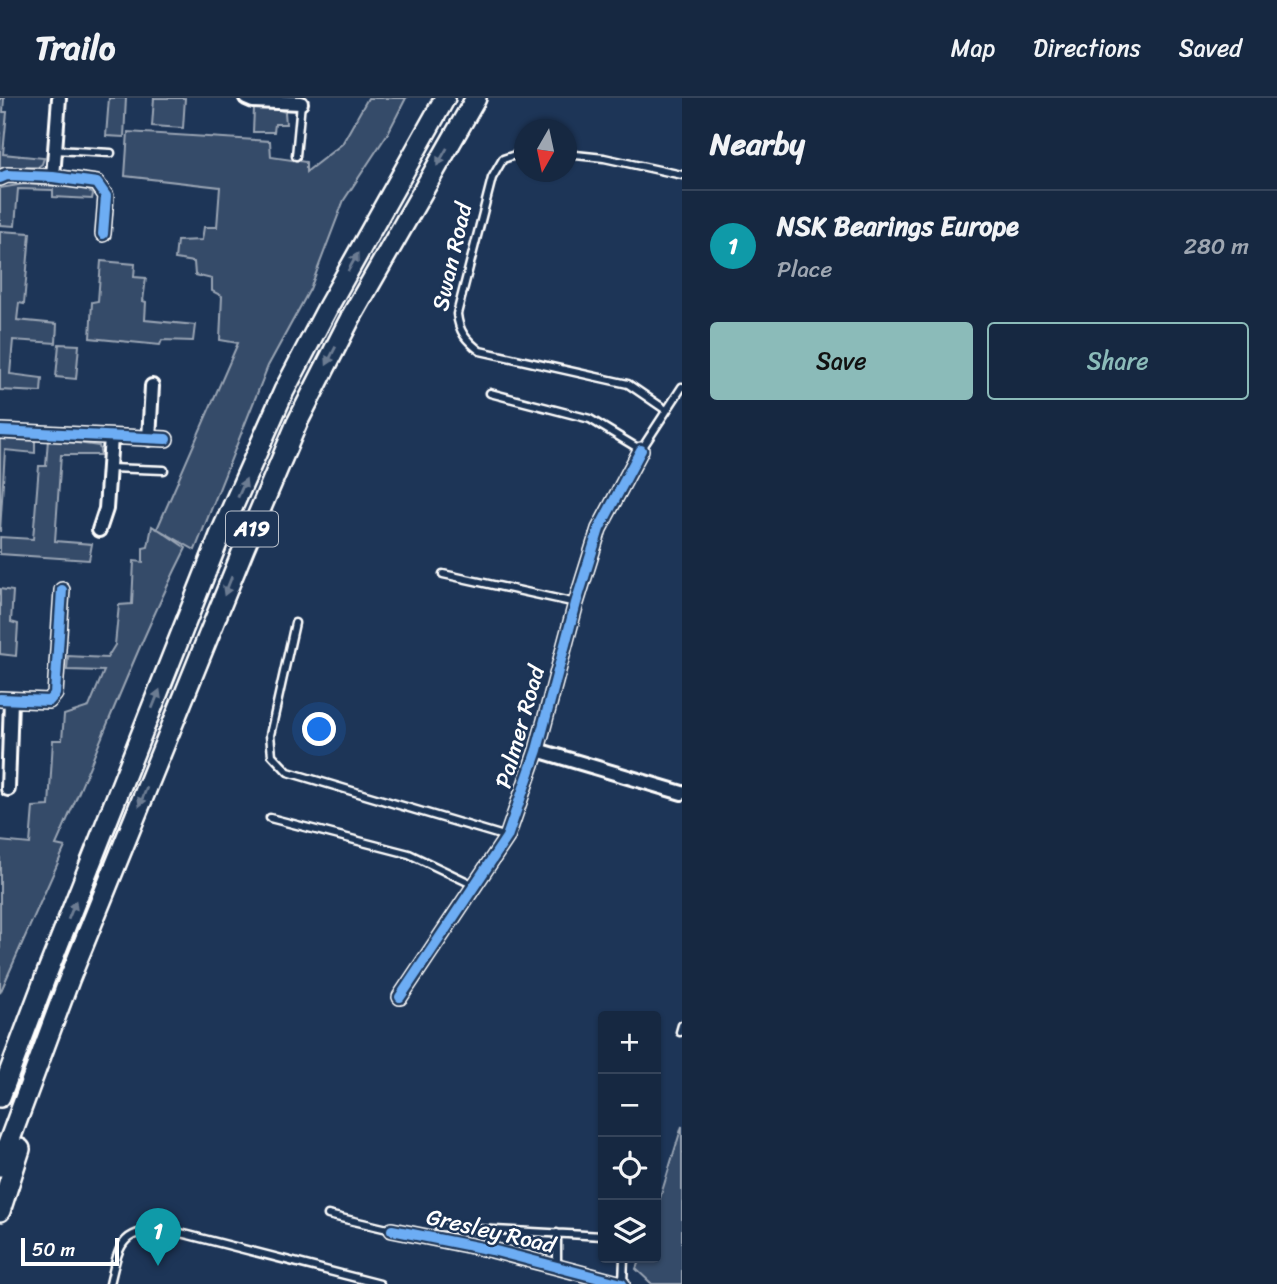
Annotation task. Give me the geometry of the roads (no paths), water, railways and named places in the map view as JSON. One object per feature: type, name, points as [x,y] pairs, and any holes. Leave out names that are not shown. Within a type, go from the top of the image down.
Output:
[{"type":"highway","name":"A19","points":[[0,1097],[221,533],[284,391],[445,98]]},
{"type":"highway","name":"A19","points":[[0,1166],[69,980],[297,423],[351,317],[476,98]]},
{"type":"highway","points":[[0,1062],[47,973]]},
{"type":"highway","points":[[0,1211],[46,1070],[69,980]]},
{"type":"street","points":[[53,177],[59,98]]},
{"type":"street","points":[[246,98],[253,101],[301,103]]},
{"type":"street","points":[[0,178],[7,175],[53,177],[97,183],[106,196],[103,234]]},
{"type":"street","points":[[149,439],[152,386]]},
{"type":"street","points":[[0,431],[166,439]]},
{"type":"street","points":[[99,530],[106,509],[111,437]]},
{"type":"street","name":"Palmer Road","points":[[400,997],[507,837],[537,750],[576,603],[600,529],[641,450]]},
{"type":"street","points":[[8,789],[6,699],[50,701],[55,694],[62,590]]},
{"type":"street","points":[[537,750],[682,793]]},
{"type":"street","name":"Gresley Road","points":[[392,1230],[492,1250],[623,1284]]},
{"type":"lane","points":[[296,156],[301,103]]},
{"type":"lane","points":[[55,150],[111,153]]},
{"type":"lane","name":"Swan Road","points":[[514,155],[503,159],[492,178],[457,314],[459,329],[468,342],[480,351],[628,384],[666,410]]},
{"type":"lane","points":[[577,155],[604,158],[682,176]]},
{"type":"lane","points":[[490,393],[590,419],[641,450],[682,387]]},
{"type":"lane","points":[[109,468],[164,470]]},
{"type":"lane","points":[[443,574],[576,603]]},
{"type":"lane","points":[[296,623],[270,735],[272,755],[288,772],[507,837]]},
{"type":"lane","points":[[270,818],[409,854],[474,885]]},
{"type":"lane","points":[[328,1216],[392,1230]]},
{"type":"lane","points":[[439,1227],[598,1236]]},
{"type":"lane","points":[[110,1284],[118,1250],[127,1238],[144,1230],[169,1230],[380,1284]]},
{"type":"lane","points":[[492,1250],[494,1230]]},
{"type":"lane","points":[[557,1233],[557,1267]]},
{"type":"lane","points":[[623,1284],[624,1263]]},
{"type":"place","name":"NSK Bearings Europe","points":[[158,1266]]}]
